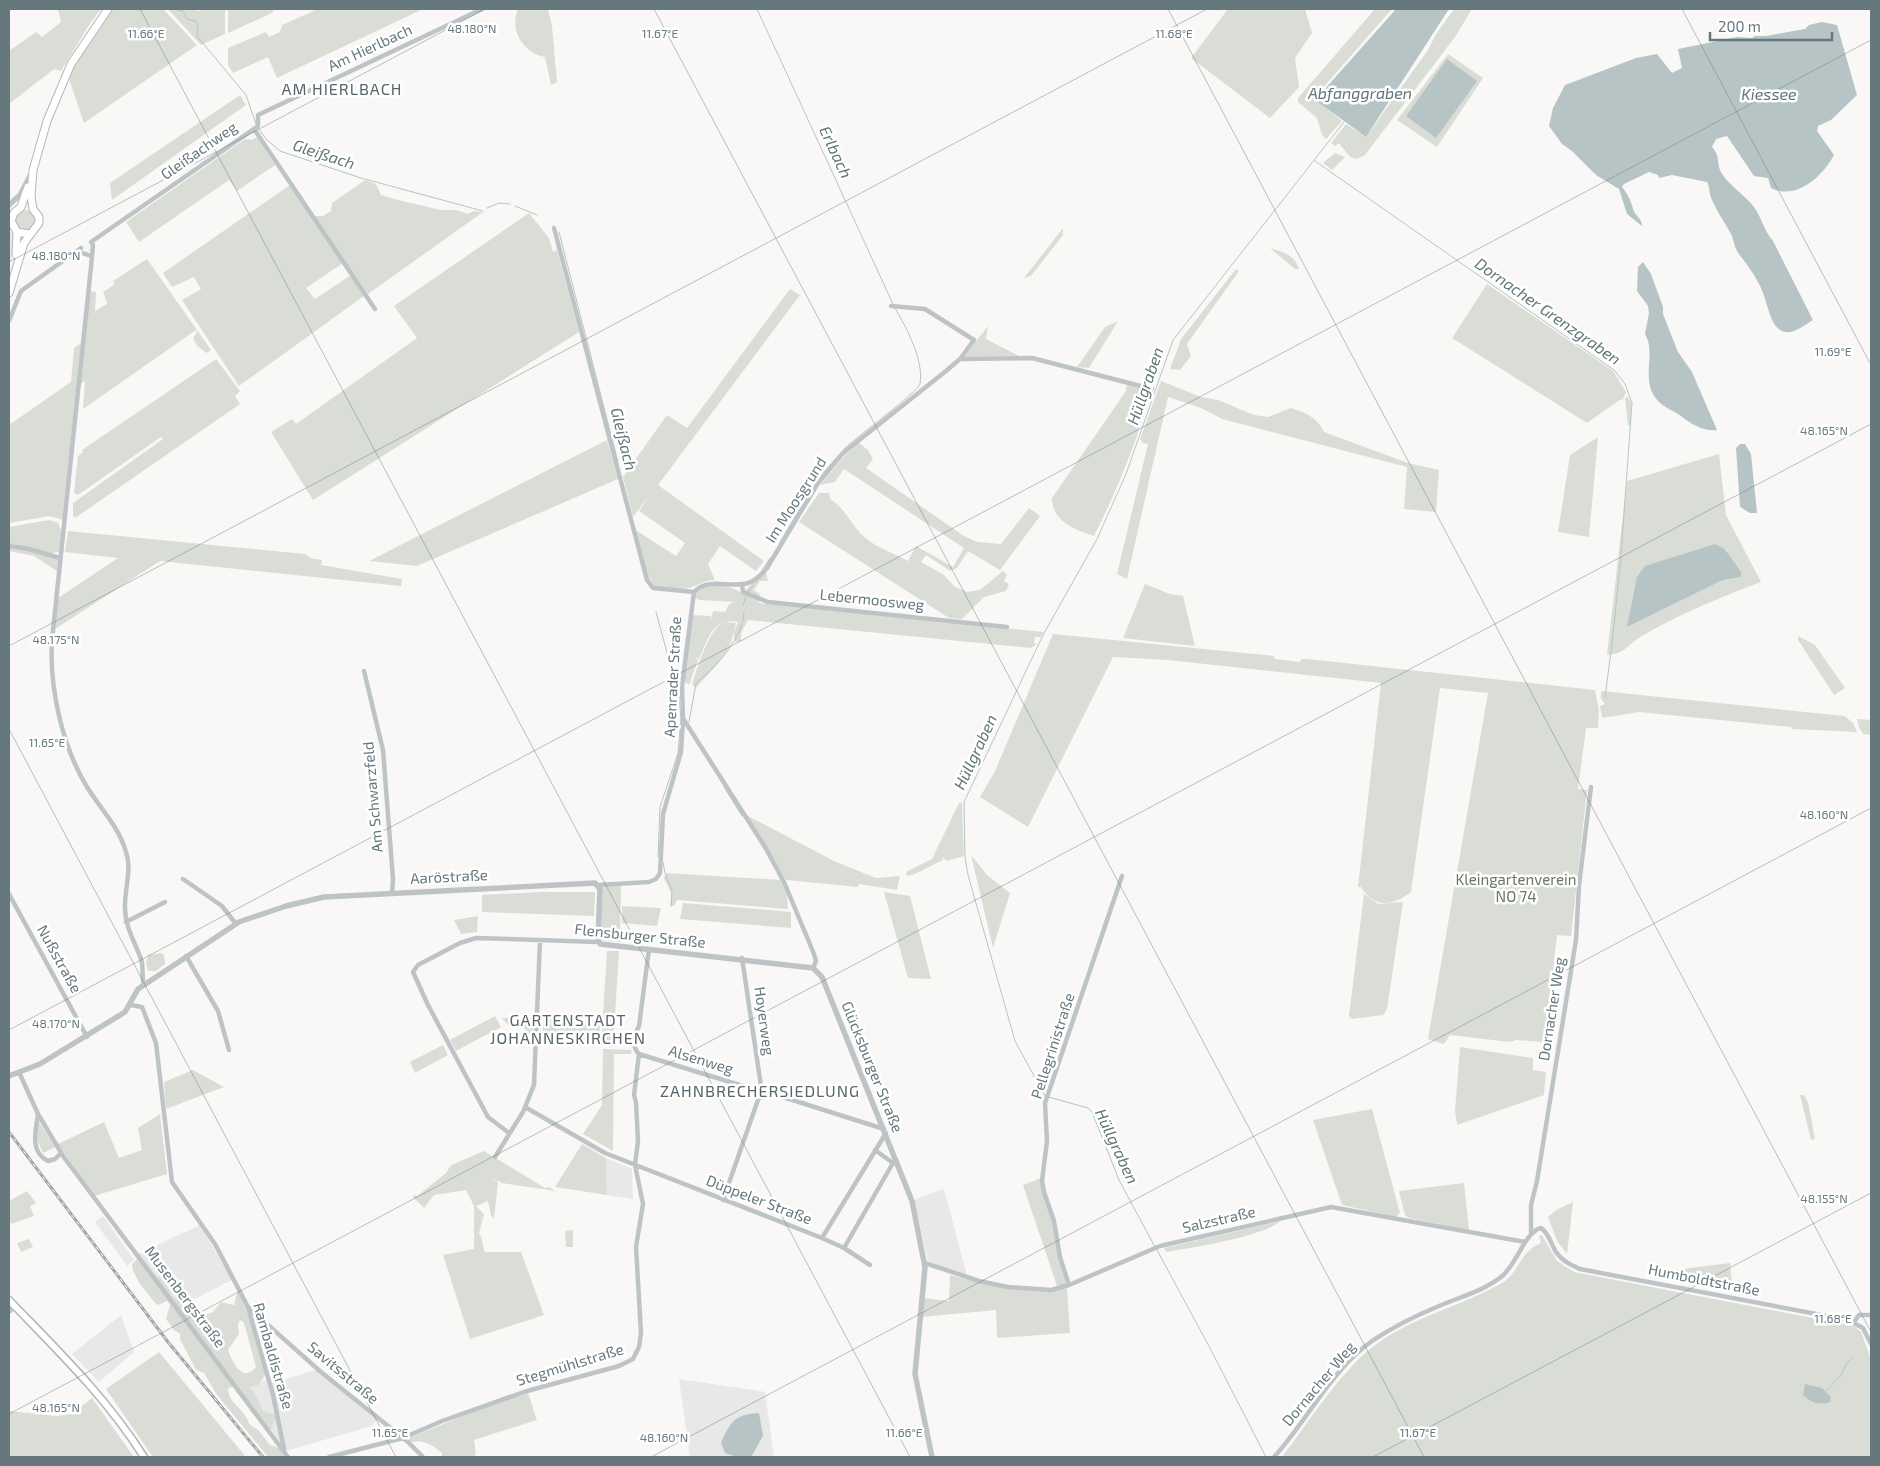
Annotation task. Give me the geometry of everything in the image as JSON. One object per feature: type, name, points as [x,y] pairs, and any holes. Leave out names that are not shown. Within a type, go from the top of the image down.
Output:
[{"type":"main road","points":[[21,207],[44,128],[61,84],[82,45],[108,9]]},
{"type":"main road","points":[[9,293],[24,243],[29,234],[37,228],[39,222],[33,209],[31,196],[32,172]]},
{"type":"main road","points":[[11,285],[18,246],[17,232],[10,224],[11,213],[21,207],[33,209]]},
{"type":"main road","points":[[17,232],[29,234]]},
{"type":"main road","points":[[9,1300],[82,1374],[118,1419],[144,1457]]},
{"type":"street","name":"Am Hierlbach","points":[[256,127],[258,115],[482,9]]},
{"type":"street","name":"Gleißachweg","points":[[144,985],[141,959],[126,922],[124,905],[128,871],[126,851],[115,829],[82,778],[57,710],[51,660],[91,242],[256,127],[375,309]]},
{"type":"street","points":[[9,205],[20,195],[32,172]]},
{"type":"street","points":[[554,228],[647,580],[653,588],[694,592],[700,586],[708,584],[742,585]]},
{"type":"street","points":[[9,321],[21,291],[79,250],[91,256]]},
{"type":"street","name":"Im Moosgrund","points":[[742,585],[757,578],[767,568],[818,483],[843,453],[960,358],[974,340],[925,309],[891,306]]},
{"type":"street","points":[[960,358],[1032,358],[1152,389]]},
{"type":"street","points":[[9,546],[30,549],[60,558]]},
{"type":"street","name":"Lebermoosweg","points":[[742,585],[743,592],[768,602],[1007,627]]},
{"type":"street","name":"Apenrader Straße","points":[[658,878],[660,873],[663,814],[681,752],[684,719],[682,686],[694,592]]},
{"type":"street","name":"Am Schwarzfeld","points":[[364,671],[383,750],[393,879],[392,893]]},
{"type":"street","name":"Glücksburger Straße","points":[[684,719],[784,882],[814,954],[816,962],[813,968],[822,977],[885,1131],[895,1162],[912,1200],[925,1263],[915,1374],[932,1457]]},
{"type":"street","name":"Dornacher Weg","points":[[1531,1234],[1531,1205],[1576,940],[1579,885],[1592,788]]},
{"type":"street","name":"Pellegrinistraße","points":[[1068,1285],[1060,1256],[1054,1221],[1042,1181],[1047,1141],[1046,1099],[1122,876]]},
{"type":"street","name":"Aaröstraße","points":[[144,985],[243,920],[317,898],[547,885],[598,885],[646,882],[658,878]]},
{"type":"street","points":[[183,879],[222,906],[236,924]]},
{"type":"street","points":[[598,885],[600,889],[598,942]]},
{"type":"street","name":"Nußstraße","points":[[9,894],[87,1037]]},
{"type":"street","points":[[126,922],[165,902]]},
{"type":"street","name":"Flensburger Straße","points":[[509,1133],[488,1117],[428,1005],[413,972],[418,966],[460,943],[476,938],[598,942],[604,945],[742,958],[813,968]]},
{"type":"street","points":[[494,1157],[525,1107],[534,1086],[540,941]]},
{"type":"street","points":[[635,1165],[638,1141],[634,1095],[639,1054],[634,1049],[635,1034],[639,1026],[648,949]]},
{"type":"street","points":[[186,956],[218,1011],[229,1050]]},
{"type":"street","name":"Hoyerweg","points":[[742,958],[761,1086]]},
{"type":"street","points":[[9,1075],[40,1064],[126,1012],[136,992],[144,985]]},
{"type":"street","name":"Rambaldistraße","points":[[131,1004],[142,1007],[154,1036],[159,1064],[172,1182],[182,1200],[215,1244],[248,1307],[273,1394],[284,1450]]},
{"type":"street","name":"Alsenweg","points":[[639,1054],[756,1090]]},
{"type":"street","name":"Musenbergstraße","points":[[19,1072],[38,1114],[61,1152],[217,1359],[288,1457]]},
{"type":"street","points":[[723,1200],[759,1096],[756,1090],[761,1086],[767,1092],[885,1131],[822,1238]]},
{"type":"street","points":[[759,1096],[764,1096],[767,1092]]},
{"type":"street","name":"Düppeler Straße","points":[[525,1107],[605,1153],[822,1238],[844,1248],[870,1266]]},
{"type":"street","points":[[38,1114],[34,1140],[37,1152],[48,1161],[55,1159],[61,1152]]},
{"type":"street","points":[[844,1248],[895,1162],[875,1150]]},
{"type":"street","name":"Stegmühlstraße","points":[[329,1457],[403,1438],[442,1421],[519,1394],[619,1366],[633,1359],[639,1347],[641,1332],[636,1247],[644,1204],[635,1165]]},
{"type":"street","name":"Salzstraße","points":[[925,1263],[979,1281],[1008,1287],[1051,1290],[1068,1285],[1159,1247],[1331,1207],[1525,1242]]},
{"type":"street","name":"Dornacher Weg","points":[[1274,1457],[1318,1400],[1359,1353],[1372,1342],[1418,1315],[1496,1281],[1515,1263],[1531,1234],[1541,1228]]},
{"type":"street","name":"Humboldtstraße","points":[[1541,1228],[1546,1232],[1557,1254],[1571,1265],[1580,1269],[1854,1322]]},
{"type":"street","points":[[9,1312],[14,1306]]},
{"type":"street","name":"Savitsstraße","points":[[248,1307],[321,1372],[403,1438],[423,1457]]},
{"type":"street","points":[[1871,1315],[1860,1315],[1854,1322],[1870,1336],[1871,1344]]},
{"type":"shaded area","points":[[9,230],[13,235],[14,247],[9,267]]},
{"type":"shaded area","points":[[606,1158],[632,1169],[633,1199],[607,1195]]},
{"type":"shaded area","points":[[944,1189],[967,1276],[928,1261],[914,1200]]},
{"type":"shaded area","points":[[103,1216],[134,1260],[127,1266],[95,1222]]},
{"type":"shaded area","points":[[200,1225],[232,1280],[179,1307],[138,1254]]},
{"type":"shaded area","points":[[121,1315],[134,1352],[99,1382],[72,1354]]},
{"type":"shaded area","points":[[316,1370],[377,1420],[372,1426],[286,1451],[243,1388],[270,1378],[272,1383]]},
{"type":"shaded area","points":[[679,1379],[765,1392],[774,1457],[690,1457]]},
{"type":"green space","points":[[58,9],[101,9],[61,71],[54,69],[9,104],[9,51],[36,32],[42,37],[61,22]]},
{"type":"green space","points":[[111,9],[163,9],[197,45],[84,123],[68,76],[85,46]]},
{"type":"green space","points":[[168,9],[193,9],[198,11],[225,9],[225,34],[201,45]]},
{"type":"green space","points":[[228,9],[274,9],[272,13],[228,33]]},
{"type":"green space","points":[[318,9],[423,9],[277,78],[268,57],[233,73],[228,65],[228,48],[266,32],[269,37],[280,32],[282,25]]},
{"type":"green space","points":[[518,9],[548,9],[552,26],[557,82],[551,85],[545,57],[530,51],[520,39],[515,25]]},
{"type":"green space","points":[[1228,9],[1305,9],[1312,33],[1295,58],[1299,87],[1270,118],[1191,58]]},
{"type":"green space","points":[[1375,9],[1392,9],[1321,90],[1316,100],[1342,121],[1326,139],[1322,135],[1317,118],[1298,102],[1298,98]]},
{"type":"green space","points":[[1454,9],[1472,9],[1455,37],[1365,155],[1357,159],[1350,157],[1339,143],[1335,146],[1331,143],[1346,124],[1366,137],[1428,50],[1436,34]]},
{"type":"green space","points":[[1448,54],[1483,78],[1437,147],[1397,120]]},
{"type":"green space","points":[[240,95],[246,105],[112,200],[110,183]]},
{"type":"green space","points":[[257,137],[275,165],[237,191],[229,180],[139,242],[126,222],[245,139],[252,140]]},
{"type":"green space","points":[[1335,153],[1345,157],[1332,170],[1323,163]]},
{"type":"green space","points":[[365,180],[376,184],[381,195],[395,199],[440,210],[458,211],[467,214],[474,211],[483,212],[368,294],[313,216],[323,216],[331,211],[332,203]]},
{"type":"green space","points":[[290,185],[343,263],[306,288],[315,299],[351,275],[364,296],[239,386],[182,300],[201,289],[194,277],[172,287],[163,273]]},
{"type":"green space","points":[[25,210],[32,213],[35,220],[32,227],[25,230],[18,227],[15,220],[18,213]]},
{"type":"green space","points":[[529,213],[549,238],[553,252],[557,250],[579,332],[313,500],[271,432],[292,419],[296,424],[417,338],[394,306]]},
{"type":"green space","points":[[1063,228],[1063,235],[1031,276],[1024,278]]},
{"type":"green space","points":[[1270,248],[1292,257],[1299,269],[1295,269]]},
{"type":"green space","points":[[147,259],[211,350],[207,353],[197,346],[193,338],[197,332],[196,330],[83,409],[85,381],[80,384],[90,291],[96,292],[95,311],[107,304],[103,292],[114,285],[113,281]]},
{"type":"green space","points":[[1236,269],[1239,271],[1187,344],[1191,356],[1180,370],[1170,369],[1181,339]]},
{"type":"green space","points":[[1487,284],[1613,371],[1626,392],[1622,401],[1621,399],[1587,423],[1452,338]]},
{"type":"green space","points":[[790,289],[800,295],[658,485],[764,561],[756,571],[720,546],[708,564],[715,580],[683,589],[655,587],[647,575],[634,529],[676,556],[685,543],[639,511],[652,492],[633,517],[623,477],[667,415],[687,428]]},
{"type":"green space","points":[[1118,321],[1089,368],[1077,367],[1105,327]]},
{"type":"green space","points":[[988,326],[986,339],[1019,356],[964,357]]},
{"type":"green space","points":[[81,343],[63,520],[50,516],[9,523],[9,425],[71,382],[74,348]]},
{"type":"green space","points":[[216,359],[240,391],[235,396],[240,404],[75,518],[73,516],[73,503],[163,439],[161,437],[78,495],[74,493],[78,456],[83,452],[82,450]]},
{"type":"green space","points":[[1161,381],[1201,397],[1218,400],[1254,415],[1268,417],[1291,408],[1310,416],[1324,432],[1408,463],[1439,470],[1436,512],[1404,509],[1407,467],[1222,419],[1201,408],[1168,397],[1127,579],[1117,574],[1148,444],[1143,443],[1140,439]]},
{"type":"green space","points":[[1127,385],[1151,391],[1126,465],[1094,536],[1066,524],[1056,513],[1052,498],[1126,391]]},
{"type":"green space","points":[[1628,397],[1631,403],[1631,425],[1628,425],[1625,398]]},
{"type":"green space","points":[[1598,437],[1589,537],[1558,532],[1570,455]]},
{"type":"green space","points":[[607,440],[618,479],[417,566],[369,561]]},
{"type":"green space","points":[[859,443],[868,450],[873,459],[866,468],[964,536],[977,542],[1001,544],[1029,508],[1040,516],[1000,570],[968,551],[957,568],[950,571],[926,555],[921,562],[944,575],[955,587],[967,592],[980,590],[1003,571],[1007,575],[1004,581],[1009,584],[1006,591],[984,597],[962,619],[949,618],[799,522],[819,493],[829,493],[830,499],[843,511],[861,534],[883,549],[908,561],[916,546],[953,567],[964,548],[844,469],[835,482],[820,485],[845,455]]},
{"type":"green space","points":[[1719,454],[1726,515],[1761,582],[1685,613],[1637,639],[1622,651],[1607,655],[1627,481]],"holes":[[[1726,549],[1740,577],[1723,580],[1627,627]]]},
{"type":"green space","points":[[49,520],[58,523],[62,533],[59,552],[53,553],[53,557],[58,559],[57,571],[34,556],[9,551],[9,527]]},
{"type":"green space","points":[[68,531],[305,554],[310,558],[322,560],[321,565],[402,579],[401,586],[160,561],[55,629],[58,598],[118,558],[65,552]]},
{"type":"green space","points":[[766,572],[768,581],[760,581],[754,590],[760,594],[759,603],[1044,632],[1041,637],[1035,637],[1034,643],[1037,644],[1031,648],[748,620],[741,633],[741,641],[735,642],[733,632],[732,640],[725,655],[696,688],[692,685],[707,643],[716,628],[721,624],[717,626],[712,631],[699,659],[694,657],[698,660],[689,685],[684,682],[692,615],[711,616],[710,624],[713,611],[725,612],[729,604],[735,602],[699,600],[694,597],[695,593],[706,586],[718,585],[742,593]],"holes":[[[730,621],[738,622],[734,632],[736,623],[723,623]]]},
{"type":"green space","points":[[1145,584],[1170,594],[1183,596],[1195,646],[1123,638]]},
{"type":"green space","name":"Kleingartenverein NO 74","points":[[1053,634],[1274,656],[1275,659],[1300,662],[1301,659],[1307,659],[1595,690],[1599,711],[1598,728],[1586,728],[1578,789],[1587,790],[1571,936],[1557,935],[1545,1042],[1516,1040],[1510,1042],[1450,1035],[1444,1044],[1428,1039],[1488,693],[1440,688],[1411,892],[1397,900],[1384,903],[1372,899],[1361,887],[1358,887],[1381,683],[1168,660],[1113,657],[1028,827],[980,797],[995,771]]},
{"type":"green space","points":[[1798,636],[1815,645],[1845,688],[1834,695],[1798,640]]},
{"type":"green space","points":[[1601,691],[1845,716],[1853,723],[1857,732],[1792,729],[1791,727],[1639,712],[1602,718],[1600,706],[1605,704],[1601,699]]},
{"type":"green space","points":[[1857,719],[1871,720],[1871,735],[1863,734]]},
{"type":"green space","points":[[959,803],[962,803],[964,856],[947,861],[942,857],[943,860],[907,876],[906,872],[932,859]]},
{"type":"green space","points":[[746,815],[834,861],[876,878],[900,876],[897,890],[859,884],[858,887],[786,880]]},
{"type":"green space","points":[[971,855],[987,875],[1010,893],[993,948]]},
{"type":"green space","points":[[665,873],[781,880],[787,894],[788,909],[677,900],[674,906],[670,906],[672,894],[664,879]]},
{"type":"green space","points":[[621,885],[620,942],[600,940],[602,887]]},
{"type":"green space","points":[[595,892],[594,916],[482,912],[482,895]]},
{"type":"green space","points":[[884,892],[910,896],[931,979],[908,978]]},
{"type":"green space","points":[[1364,894],[1378,904],[1403,902],[1387,1009],[1383,1015],[1352,1019],[1349,1016]]},
{"type":"green space","points":[[683,903],[791,912],[791,928],[680,919]]},
{"type":"green space","points":[[622,906],[661,908],[657,926],[622,923]]},
{"type":"green space","points":[[478,916],[477,932],[461,934],[454,920]]},
{"type":"green space","points":[[607,951],[619,951],[613,1047],[601,1045]]},
{"type":"green space","points":[[161,953],[164,955],[165,964],[156,971],[148,971],[146,963],[148,955]]},
{"type":"green space","points":[[495,1016],[501,1027],[456,1051],[450,1040]]},
{"type":"green space","points":[[502,1018],[534,1018],[533,1039],[524,1028],[507,1024]]},
{"type":"green space","points":[[543,1019],[600,1021],[599,1044],[542,1042]]},
{"type":"green space","points":[[443,1045],[448,1055],[415,1073],[410,1062]]},
{"type":"green space","points":[[1460,1047],[1533,1058],[1533,1070],[1546,1072],[1544,1095],[1457,1125],[1455,1111]]},
{"type":"green space","points":[[603,1049],[632,1050],[631,1054],[614,1054],[613,1151],[583,1134],[602,1105]]},
{"type":"green space","points":[[193,1070],[224,1087],[166,1109],[164,1082]]},
{"type":"green space","points":[[1800,1095],[1804,1095],[1808,1102],[1815,1139],[1811,1140]]},
{"type":"green space","points":[[1372,1109],[1400,1213],[1396,1217],[1342,1205],[1313,1120]]},
{"type":"green space","points":[[160,1114],[167,1174],[94,1196],[58,1144],[104,1122],[119,1158],[142,1150],[138,1128]]},
{"type":"green space","points":[[39,1122],[55,1147],[43,1153],[37,1140]]},
{"type":"green space","points":[[582,1144],[606,1158],[607,1195],[555,1187]]},
{"type":"green space","points":[[484,1151],[545,1188],[549,1187],[555,1191],[501,1183],[491,1179],[498,1182],[494,1219],[491,1215],[488,1201],[476,1206],[484,1214],[479,1233],[484,1250],[485,1252],[521,1252],[544,1315],[470,1339],[443,1255],[474,1249],[474,1206],[466,1190],[434,1195],[424,1208],[413,1197],[414,1195],[417,1196],[446,1173],[451,1165]]},
{"type":"green space","points":[[1041,1178],[1066,1280],[1066,1284],[1057,1286],[1023,1185]]},
{"type":"green space","points":[[1464,1183],[1469,1230],[1409,1218],[1405,1215],[1399,1191]]},
{"type":"green space","points":[[27,1191],[36,1203],[30,1206],[34,1216],[11,1224],[9,1201]]},
{"type":"green space","points":[[1573,1202],[1567,1254],[1557,1241],[1548,1217],[1556,1210]]},
{"type":"green space","points":[[1281,1221],[1259,1232],[1226,1241],[1166,1252],[1164,1248]]},
{"type":"green space","points":[[573,1230],[573,1247],[566,1247],[565,1231]]},
{"type":"green space","points":[[1542,1235],[1557,1261],[1574,1272],[1854,1326],[1861,1332],[1871,1359],[1871,1457],[1282,1457],[1339,1381],[1365,1354],[1378,1343],[1407,1325],[1502,1283],[1513,1273],[1528,1252],[1541,1243],[1539,1236]]},
{"type":"green space","points":[[29,1239],[33,1247],[21,1252],[17,1243]]},
{"type":"green space","points":[[137,1259],[140,1259],[151,1274],[163,1280],[173,1297],[194,1303],[205,1315],[213,1312],[221,1302],[234,1305],[237,1293],[239,1293],[250,1318],[266,1374],[258,1385],[249,1388],[254,1392],[263,1411],[277,1416],[272,1425],[273,1429],[269,1429],[233,1387],[228,1388],[229,1394],[249,1424],[259,1431],[270,1445],[280,1448],[286,1457],[268,1457],[217,1395],[204,1373],[196,1370],[180,1339],[180,1334],[174,1330],[166,1319],[170,1305],[167,1301],[158,1305],[155,1303],[140,1284],[133,1271],[132,1264]],"holes":[[[240,1320],[244,1323],[256,1367],[247,1373],[242,1372],[235,1365],[228,1350],[239,1334],[238,1325]]]},
{"type":"green space","points":[[1730,1263],[1732,1284],[1728,1288],[1663,1277],[1665,1271]]},
{"type":"green space","points":[[950,1275],[1022,1289],[1067,1288],[1070,1333],[997,1338],[996,1310],[921,1317],[924,1298],[949,1301]]},
{"type":"green space","points":[[159,1352],[246,1457],[153,1457],[106,1389]]},
{"type":"green space","points":[[528,1393],[537,1420],[474,1440],[476,1455],[470,1457],[442,1457],[442,1453],[431,1445],[424,1442],[411,1442],[409,1440],[409,1438],[487,1406]]},
{"type":"green space","points":[[92,1398],[134,1457],[9,1457],[9,1411],[57,1416],[71,1414]]},
{"type":"water","name":"Abfanggraben","points":[[1396,9],[1449,9],[1366,137],[1315,100]]},
{"type":"water","name":"Kiessee","points":[[1822,22],[1837,25],[1857,95],[1831,120],[1818,126],[1817,131],[1834,155],[1823,171],[1799,189],[1780,191],[1771,188],[1768,178],[1754,176],[1727,136],[1716,139],[1712,147],[1724,177],[1757,211],[1813,320],[1798,329],[1786,332],[1778,328],[1772,320],[1761,288],[1753,273],[1736,250],[1732,236],[1712,200],[1707,182],[1672,175],[1659,178],[1658,175],[1649,172],[1624,184],[1622,187],[1642,226],[1627,214],[1619,189],[1596,175],[1572,151],[1562,144],[1549,126],[1553,108],[1565,85],[1636,58],[1657,54],[1672,73],[1682,68],[1678,49],[1737,37],[1752,38],[1805,29],[1809,25]]},
{"type":"water","points":[[1447,59],[1477,81],[1436,138],[1406,116]]},
{"type":"water","points":[[1643,262],[1651,274],[1663,307],[1663,314],[1678,352],[1692,372],[1717,430],[1703,429],[1693,424],[1667,408],[1652,393],[1649,376],[1649,350],[1645,334],[1649,313],[1648,306],[1637,291],[1638,267]]},
{"type":"water","points":[[1740,444],[1745,444],[1751,454],[1757,513],[1750,513],[1740,507],[1736,448]]},
{"type":"water","points":[[1715,544],[1725,549],[1741,572],[1741,577],[1723,580],[1627,627],[1637,577],[1645,566]]},
{"type":"water","points":[[1805,1384],[1822,1388],[1831,1397],[1830,1402],[1819,1403],[1803,1395]]},
{"type":"water","points":[[759,1413],[763,1436],[751,1457],[737,1457],[725,1453],[721,1443],[734,1420],[744,1415]]},
{"type":"waterway","name":"Gleißach","points":[[175,9],[183,11],[187,19],[196,21],[198,24],[197,36],[246,95],[256,124]]},
{"type":"waterway","name":"Erlbach","points":[[757,9],[893,304]]},
{"type":"waterway","name":"Hüllgraben","points":[[1155,1247],[1119,1180],[1092,1112],[1088,1108],[1045,1096],[1015,1041],[968,875],[965,857],[964,802],[1043,635],[1097,539],[1126,474],[1173,340],[1344,122]]},
{"type":"waterway","name":"Gleißach","points":[[258,128],[266,139],[280,151],[361,178],[483,211]]},
{"type":"waterway","name":"Dornacher Grenzgraben","points":[[1315,161],[1614,370],[1625,384],[1632,403],[1621,554]]},
{"type":"waterway","name":"Gleißach","points":[[487,208],[499,203],[510,204]]},
{"type":"waterway","name":"Gleißach","points":[[515,206],[537,215]]},
{"type":"waterway","name":"Gleißach","points":[[559,232],[618,462]]},
{"type":"waterway","name":"Erlbach","points":[[844,449],[909,396],[920,384],[921,375],[917,355],[895,308]]},
{"type":"waterway","name":"Erlbach","points":[[821,476],[836,458]]},
{"type":"waterway","points":[[780,542],[802,505]]},
{"type":"waterway","name":"Dornacher Grenzgraben","points":[[1612,643],[1621,557]]},
{"type":"waterway","points":[[763,569],[770,558]]},
{"type":"waterway","points":[[748,593],[753,585]]},
{"type":"waterway","points":[[743,605],[746,596]]},
{"type":"waterway","name":"Gleißach","points":[[656,612],[679,697],[681,719],[678,753],[660,807],[658,857]]},
{"type":"waterway","points":[[743,621],[744,613]]},
{"type":"waterway","points":[[689,722],[696,683],[723,656],[734,641],[742,624]]},
{"type":"waterway","name":"Dornacher Grenzgraben","points":[[1605,697],[1612,644]]},
{"type":"waterway","points":[[724,787],[742,816]]},
{"type":"waterway","name":"Gleißach","points":[[663,862],[665,873]]},
{"type":"waterway","name":"Gleißach","points":[[666,875],[672,891],[671,906]]},
{"type":"waterway","name":"Hüllgraben","points":[[1157,1250],[1266,1457]]},
{"type":"waterway","points":[[1826,1391],[1841,1375],[1847,1363],[1853,1357]]},
{"type":"railway","points":[[9,1132],[168,1342],[263,1457]]},
{"type":"district","name":"AM HIERLBACH","points":[[342,89]]},
{"type":"district","name":"GARTENSTADT JOHANNESKIRCHEN","points":[[568,1029]]},
{"type":"district","name":"ZAHNBRECHERSIEDLUNG","points":[[760,1091]]}]
